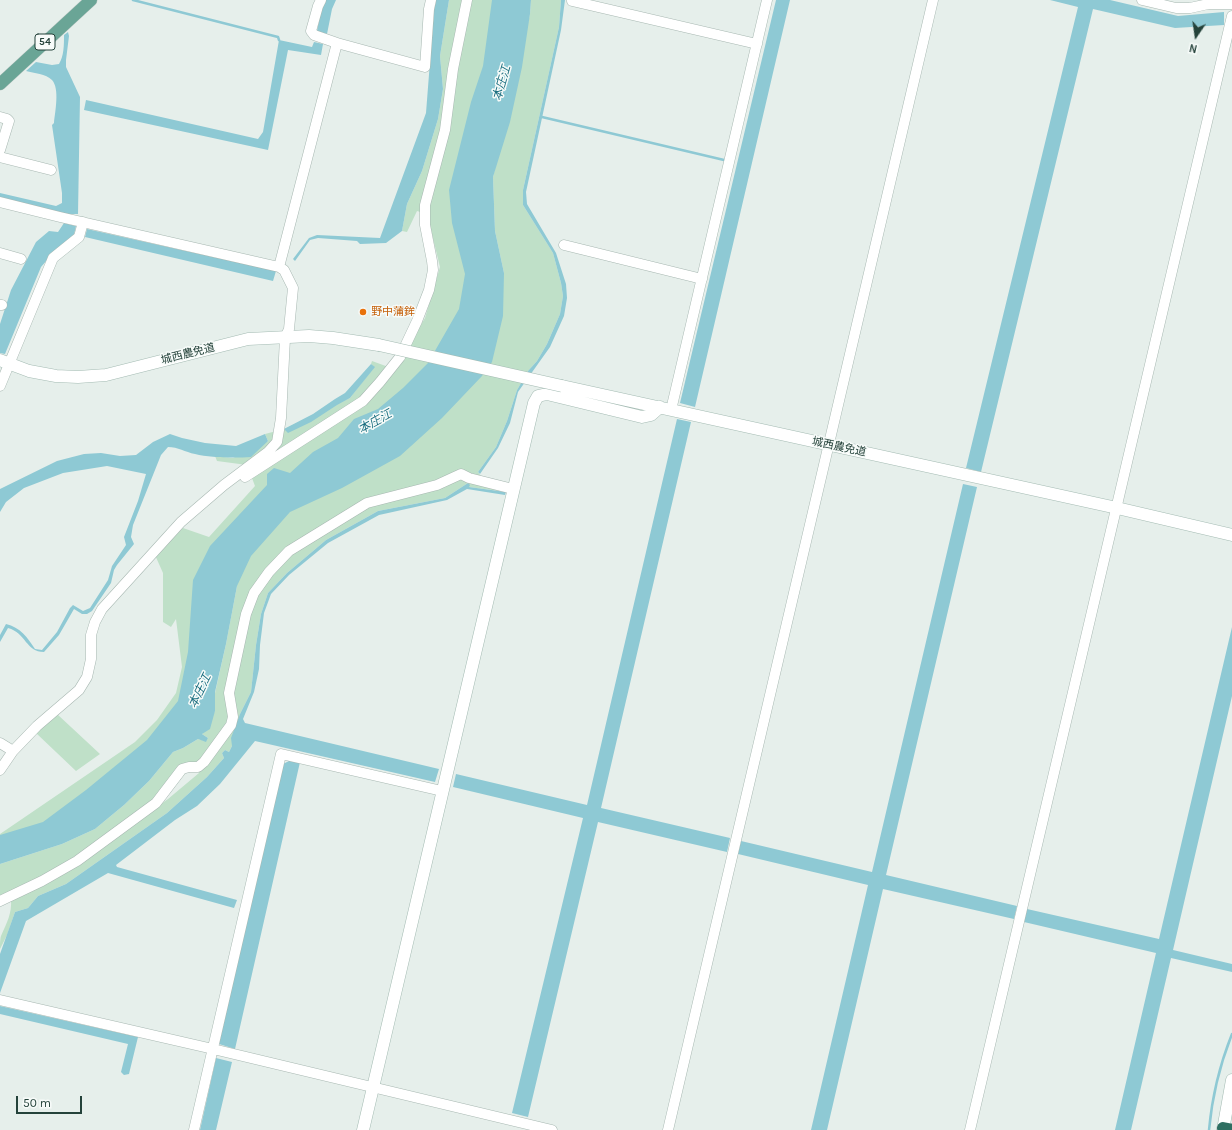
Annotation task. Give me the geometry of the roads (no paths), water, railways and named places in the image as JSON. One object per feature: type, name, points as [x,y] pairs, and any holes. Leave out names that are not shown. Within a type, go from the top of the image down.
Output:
[{"type":"main road","name":"54","points":[[0,84],[90,0]]},
{"type":"street","points":[[321,0],[311,31],[314,35],[337,43],[425,67],[431,0]]},
{"type":"street","points":[[219,491],[232,485],[363,401],[400,357],[417,321],[429,290],[433,270],[425,225],[425,205],[445,130],[453,69],[467,0]]},
{"type":"street","points":[[363,1130],[534,403],[538,396],[548,394],[642,417],[666,409],[702,279],[768,0]]},
{"type":"street","points":[[668,1130],[933,0]]},
{"type":"street","points":[[1142,0],[1176,8],[1190,8],[1208,2],[1232,4]]},
{"type":"street","points":[[572,1],[757,44]]},
{"type":"street","points":[[970,1130],[1232,16]]},
{"type":"street","points":[[279,267],[337,43]]},
{"type":"street","points":[[0,117],[9,121],[0,150]]},
{"type":"street","points":[[0,157],[51,170]]},
{"type":"street","points":[[0,202],[279,267],[284,270],[293,288],[289,329],[285,338],[281,418],[277,442],[268,452],[224,485],[219,491],[181,522],[102,609],[95,622],[91,635],[91,658],[87,677],[79,690],[42,721],[13,751],[0,770]]},
{"type":"street","points":[[0,386],[4,362],[53,258],[79,237],[83,222]]},
{"type":"street","points":[[564,245],[702,279]]},
{"type":"street","points":[[0,253],[20,259]]},
{"type":"street","name":"城西農免道","points":[[4,362],[29,371],[56,376],[78,377],[106,375],[248,339],[309,336],[333,338],[379,345],[1117,508],[1232,535]]},
{"type":"street","points":[[0,901],[42,881],[76,862],[156,803],[182,769],[198,767],[204,762],[231,725],[233,717],[229,693],[246,614],[254,593],[269,572],[289,551],[367,503],[437,484],[461,474],[469,478],[513,488]]},
{"type":"street","points":[[0,743],[13,751]]},
{"type":"street","points":[[194,1130],[281,754],[442,791]]},
{"type":"street","points":[[0,1000],[552,1130]]},
{"type":"street","points":[[1226,1129],[1231,1085]]},
{"type":"water","points":[[326,0],[336,0],[332,9],[327,34],[317,31],[321,10]]},
{"type":"water","points":[[436,0],[449,0],[440,56],[443,89],[438,119],[422,171],[407,204],[402,231],[386,243],[360,244],[357,241],[318,238],[310,240],[295,261],[293,259],[309,238],[317,235],[380,238],[426,113]]},
{"type":"water","name":"本庄江","points":[[492,0],[531,0],[522,67],[510,122],[493,177],[495,231],[504,273],[503,316],[492,362],[482,376],[442,418],[400,456],[342,488],[290,512],[251,556],[237,586],[215,692],[215,711],[210,729],[202,734],[208,738],[206,742],[198,739],[173,752],[149,781],[124,805],[95,829],[62,844],[0,864],[0,835],[43,822],[86,790],[147,740],[178,701],[188,652],[193,580],[210,546],[267,485],[267,474],[274,468],[290,473],[313,452],[338,438],[354,419],[378,409],[403,388],[428,363],[459,309],[465,274],[452,223],[449,190],[471,102],[483,66]]},
{"type":"water","points":[[561,0],[565,0],[561,30],[526,192],[527,204],[556,253],[566,284],[567,298],[564,316],[550,347],[518,392],[510,423],[498,448],[480,474],[478,472],[496,447],[507,421],[517,390],[547,344],[560,314],[563,296],[553,253],[523,205],[523,190],[559,27]]},
{"type":"water","points":[[776,0],[790,0],[695,407],[680,403]]},
{"type":"water","points":[[1050,0],[1110,0],[1178,16],[1224,12],[1224,25],[1175,28],[1093,9],[981,472],[966,468],[1078,7]]},
{"type":"water","points":[[68,32],[69,36],[66,67],[80,97],[78,214],[63,214],[0,197],[0,193],[56,206],[62,203],[62,193],[52,125],[54,123],[56,107],[56,89],[52,80],[47,76],[26,71],[36,62],[52,65],[59,64],[63,54],[64,35]]},
{"type":"water","points":[[279,40],[312,47],[314,42],[323,44],[321,55],[288,50],[268,150],[84,110],[86,100],[258,139],[263,132]]},
{"type":"water","points":[[64,223],[76,226],[74,235],[53,253],[41,267],[5,354],[0,353],[0,324],[11,290],[36,242],[49,231],[58,232]]},
{"type":"water","points":[[87,229],[276,271],[273,281],[85,237]]},
{"type":"water","points":[[371,364],[375,367],[350,398],[311,422],[288,433],[284,429],[313,414],[345,393]]},
{"type":"water","points":[[677,419],[691,422],[601,808],[730,838],[727,852],[598,822],[528,1117],[512,1113],[583,818],[453,787],[456,774],[587,805]]},
{"type":"water","points":[[170,434],[205,443],[236,446],[265,434],[268,441],[251,457],[230,458],[208,456],[168,447],[161,455],[133,525],[131,537],[134,544],[117,565],[114,570],[111,583],[92,611],[87,614],[82,614],[74,609],[59,635],[44,652],[33,649],[19,634],[8,628],[0,642],[0,635],[6,624],[19,630],[35,649],[42,650],[57,632],[73,605],[83,611],[90,608],[108,580],[112,566],[126,545],[124,537],[138,501],[146,474],[107,466],[63,473],[24,488],[6,502],[0,512],[0,489],[57,461],[84,454],[101,453],[120,456],[136,455],[153,442]]},
{"type":"water","points":[[468,483],[470,485],[469,487],[506,492],[505,495],[467,489],[447,500],[379,515],[328,543],[289,575],[271,594],[264,613],[259,669],[254,692],[243,719],[245,723],[439,769],[435,782],[255,741],[220,784],[197,806],[175,820],[116,865],[117,867],[237,900],[234,908],[108,873],[26,921],[0,993],[0,954],[15,912],[28,908],[38,896],[66,884],[167,813],[207,777],[224,758],[222,753],[225,750],[229,752],[232,746],[231,738],[240,714],[251,692],[261,614],[268,593],[287,573],[326,540],[378,511],[445,498]]},
{"type":"water","points":[[963,484],[977,487],[886,875],[1017,906],[1014,919],[883,889],[827,1130],[811,1130],[868,885],[738,854],[741,841],[872,872]]},
{"type":"water","points":[[1232,627],[1232,696],[1173,950],[1232,964],[1232,972],[1171,958],[1131,1130],[1115,1130],[1156,953],[1024,922],[1027,909],[1159,939]]},
{"type":"water","points":[[291,760],[300,762],[235,1049],[219,1044],[283,764]]},
{"type":"water","points":[[0,1006],[138,1037],[129,1074],[124,1075],[121,1072],[128,1044],[0,1014]]},
{"type":"water","points":[[216,1058],[232,1062],[216,1130],[200,1130]]},
{"type":"waterway","points":[[133,0],[278,37],[279,40]]},
{"type":"waterway","points":[[542,117],[724,160]]},
{"type":"waterway","points":[[1209,1130],[1217,1081],[1232,1034]]},
{"type":"place","name":"野中蒲鉾","points":[[363,312]]}]
